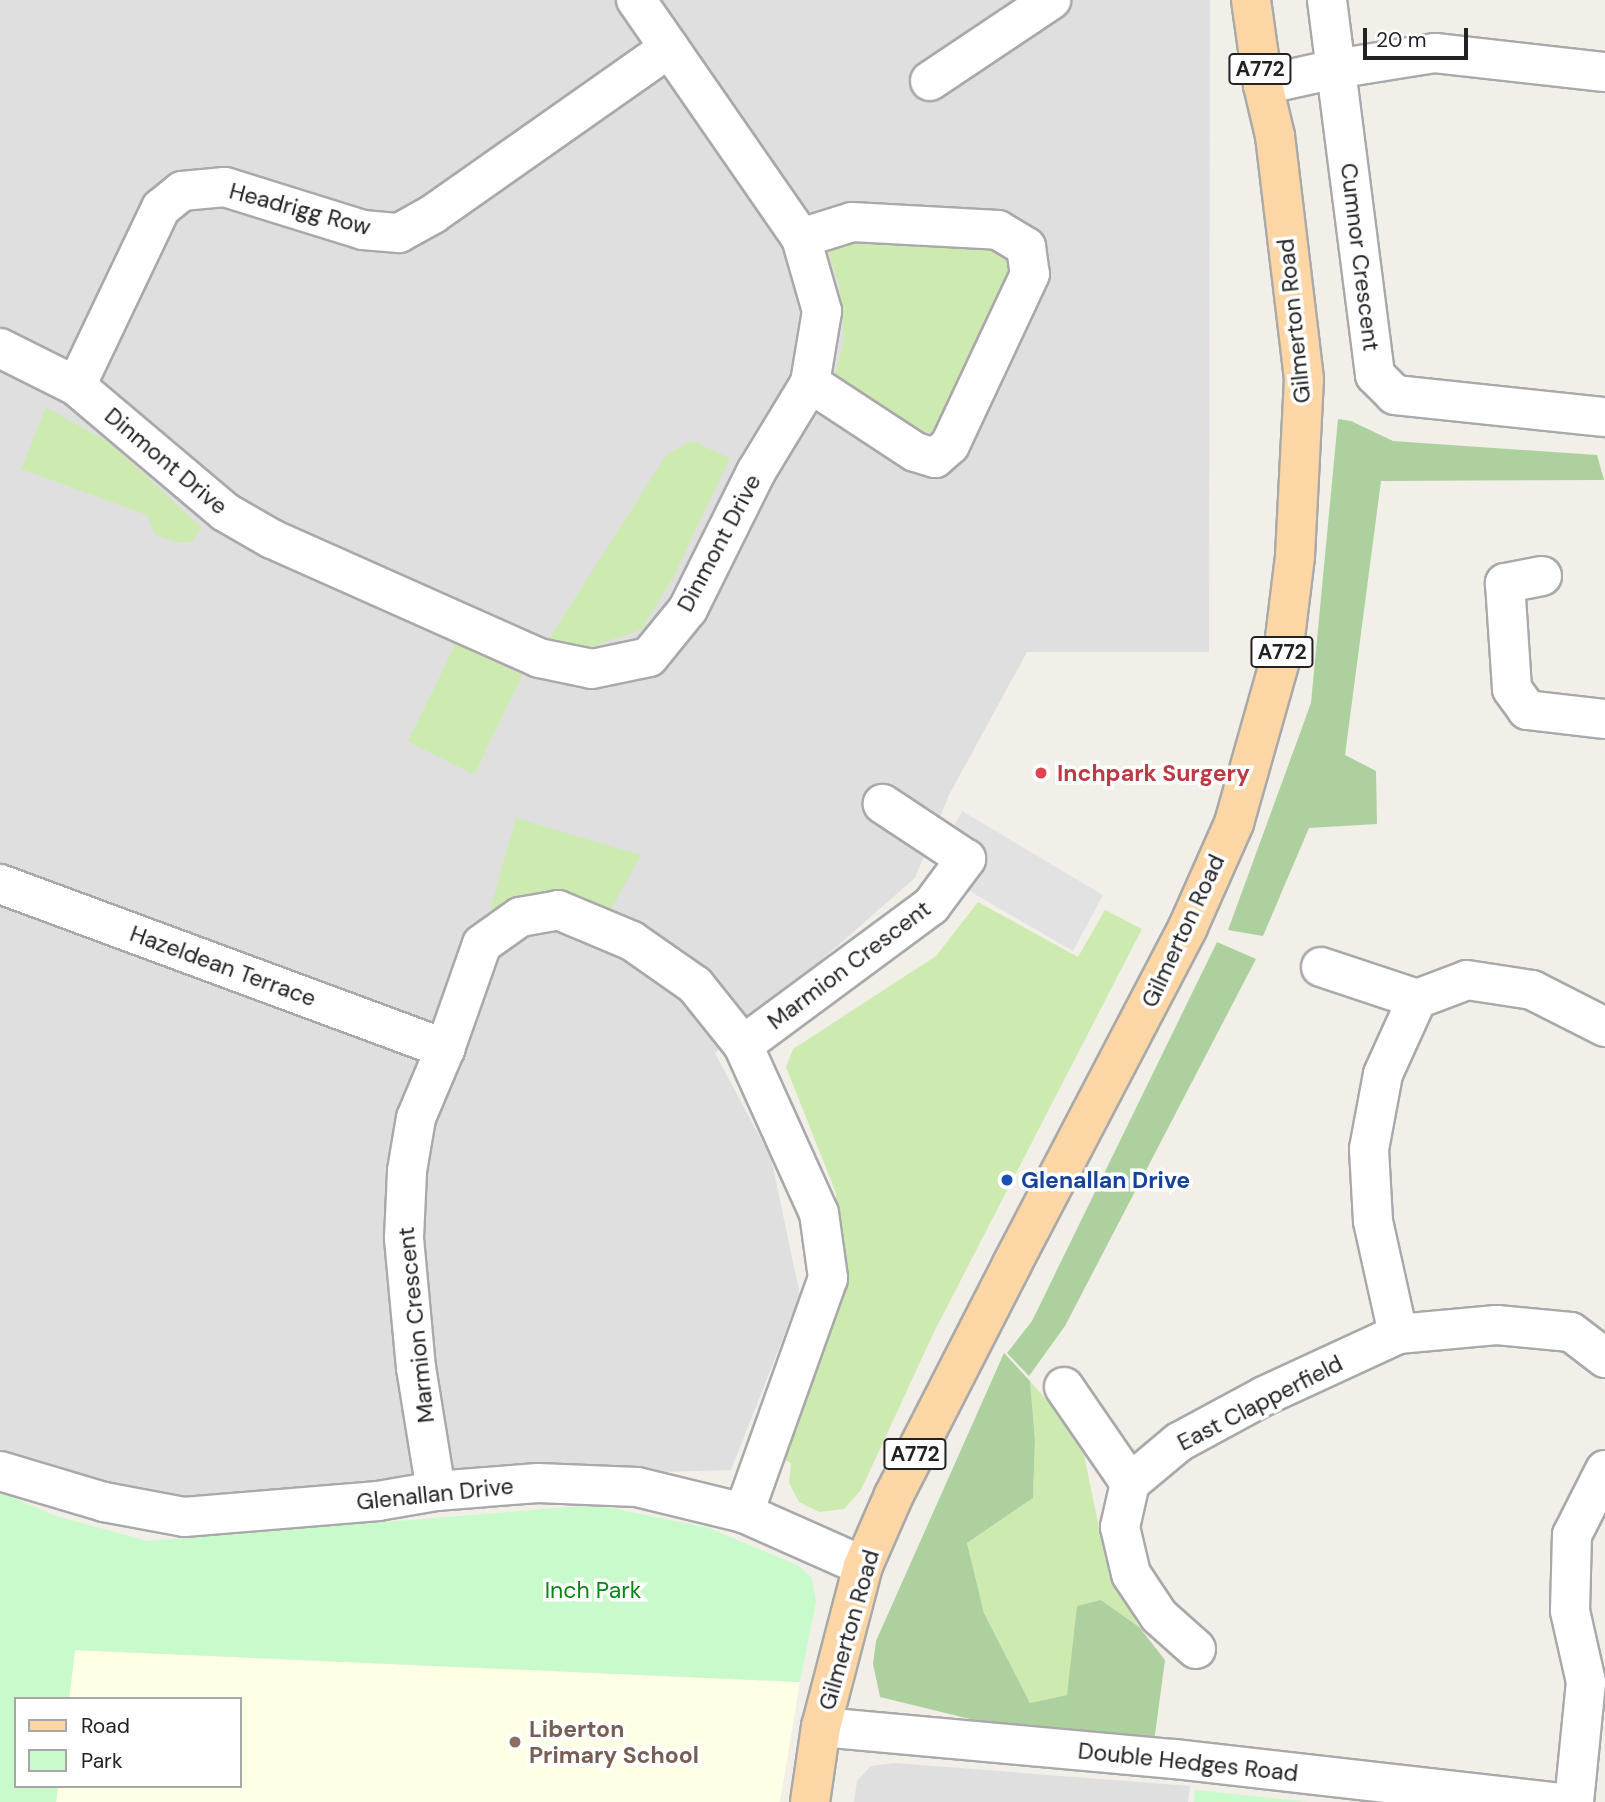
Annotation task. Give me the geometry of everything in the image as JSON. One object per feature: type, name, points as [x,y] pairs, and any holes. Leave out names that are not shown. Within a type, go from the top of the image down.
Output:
[{"type":"main road","name":"Gilmerton Road","points":[[810,1802],[821,1727],[863,1566],[894,1496],[1188,927],[1234,823],[1261,736],[1284,646],[1295,556],[1304,379],[1275,136],[1263,85],[1251,0]]},
{"type":"street","name":"Dinmont Drive","points":[[0,348],[76,386],[225,512],[272,539],[539,658],[592,669],[649,657],[688,609],[756,472],[810,383],[822,311],[801,238],[636,0]]},
{"type":"street","points":[[930,82],[1051,0]]},
{"type":"street","name":"Cumnor Crescent","points":[[1327,0],[1375,375],[1395,395],[1605,417]]},
{"type":"street","name":"Headrigg Row","points":[[76,386],[161,208],[182,191],[225,187],[363,230],[399,233],[433,214],[669,48]]},
{"type":"street","points":[[1263,85],[1335,69],[1435,54],[1605,72]]},
{"type":"street","points":[[801,238],[852,222],[998,230],[1026,247],[1030,274],[950,445],[935,458],[915,452],[810,383]]},
{"type":"street","points":[[1542,576],[1505,583],[1512,689],[1527,710],[1605,719]]},
{"type":"street","name":"Marmion Crescent","points":[[743,1045],[931,906],[966,859],[883,804]]},
{"type":"street","name":"Hazeldean Terrace","points":[[0,884],[445,1049]]},
{"type":"street","name":"Marmion Crescent","points":[[436,1491],[416,1368],[404,1238],[407,1171],[416,1118],[445,1049],[482,944],[520,917],[558,910],[632,941],[695,985],[743,1045],[819,1213],[828,1278],[744,1513]]},
{"type":"street","points":[[1321,967],[1417,999],[1466,981],[1532,990],[1605,1027]]},
{"type":"street","points":[[1398,1334],[1373,1221],[1369,1149],[1383,1074],[1417,999]]},
{"type":"street","name":"East Clapperfield","points":[[1130,1483],[1179,1442],[1264,1395],[1398,1334],[1497,1325],[1571,1332],[1604,1354]]},
{"type":"street","points":[[1064,1387],[1130,1483],[1120,1527],[1131,1574],[1159,1616],[1196,1648]]},
{"type":"street","points":[[1574,1802],[1586,1682],[1570,1611],[1572,1535],[1605,1470]]},
{"type":"street","name":"Glenallan Drive","points":[[0,1471],[104,1502],[184,1517],[378,1501],[436,1491],[538,1483],[637,1487],[744,1513],[863,1566]]},
{"type":"street","name":"Double Hedges Road","points":[[821,1727],[1175,1759],[1555,1802]]},
{"type":"shaded area","points":[[0,0],[1210,0],[1209,652],[1027,652],[949,795],[915,878],[715,1053],[771,1158],[800,1295],[731,1470],[359,1481],[171,1500],[40,1466],[0,1450]]},
{"type":"shaded area","points":[[962,811],[1103,895],[1073,951],[966,889],[951,832]]},
{"type":"shaded area","name":"Liberton Primary School","points":[[75,1650],[800,1682],[780,1802],[56,1802],[58,1788],[242,1788],[242,1697],[69,1697]]},
{"type":"shaded area","points":[[895,1763],[1190,1786],[1188,1802],[854,1802],[857,1781],[871,1766]]},
{"type":"green space","points":[[846,237],[987,239],[1006,255],[1014,276],[937,431],[909,434],[833,383],[844,339],[840,289],[828,251]]},
{"type":"green space","points":[[46,407],[110,443],[202,528],[192,542],[179,543],[155,535],[147,515],[21,469]]},
{"type":"green space","points":[[1338,419],[1351,421],[1393,441],[1597,455],[1604,480],[1381,481],[1345,755],[1376,771],[1377,824],[1309,828],[1263,936],[1228,930],[1311,703]]},
{"type":"green space","points":[[692,441],[730,458],[673,578],[641,630],[590,647],[545,645],[667,454]]},
{"type":"green space","points":[[456,643],[523,675],[474,774],[408,742]]},
{"type":"green space","points":[[516,818],[641,855],[609,913],[556,892],[518,895],[490,910]]},
{"type":"green space","points":[[978,902],[1078,957],[1105,910],[1142,929],[934,1332],[861,1490],[844,1509],[819,1512],[799,1502],[789,1483],[791,1463],[777,1456],[841,1289],[836,1193],[786,1067],[793,1049],[936,956]]},
{"type":"green space","points":[[1217,942],[1256,959],[1065,1326],[1029,1376],[1007,1353],[1032,1321]]},
{"type":"green space","points":[[1004,1353],[1030,1381],[1035,1440],[1033,1498],[967,1543],[984,1613],[1030,1703],[1067,1695],[1077,1606],[1101,1600],[1139,1627],[1165,1660],[1154,1742],[1027,1733],[880,1697],[873,1664],[876,1641]]},
{"type":"green space","points":[[1030,1381],[1051,1405],[1084,1455],[1109,1575],[1139,1627],[1101,1600],[1067,1695],[1030,1703],[984,1613],[967,1543],[1033,1498],[1035,1440]]},
{"type":"green space","name":"Inch Park","points":[[0,1492],[53,1515],[147,1541],[596,1505],[709,1528],[797,1565],[812,1578],[816,1602],[800,1682],[75,1650],[69,1697],[14,1697],[14,1788],[58,1788],[56,1802],[0,1802]]},
{"type":"green space","points":[[1195,1790],[1309,1802],[1194,1802]]},
{"type":"place","name":"Inchpark Surgery","points":[[1041,773]]},
{"type":"place","name":"Glenallan Drive","points":[[1007,1180]]},
{"type":"place","name":"Liberton Primary School","points":[[515,1742]]}]
